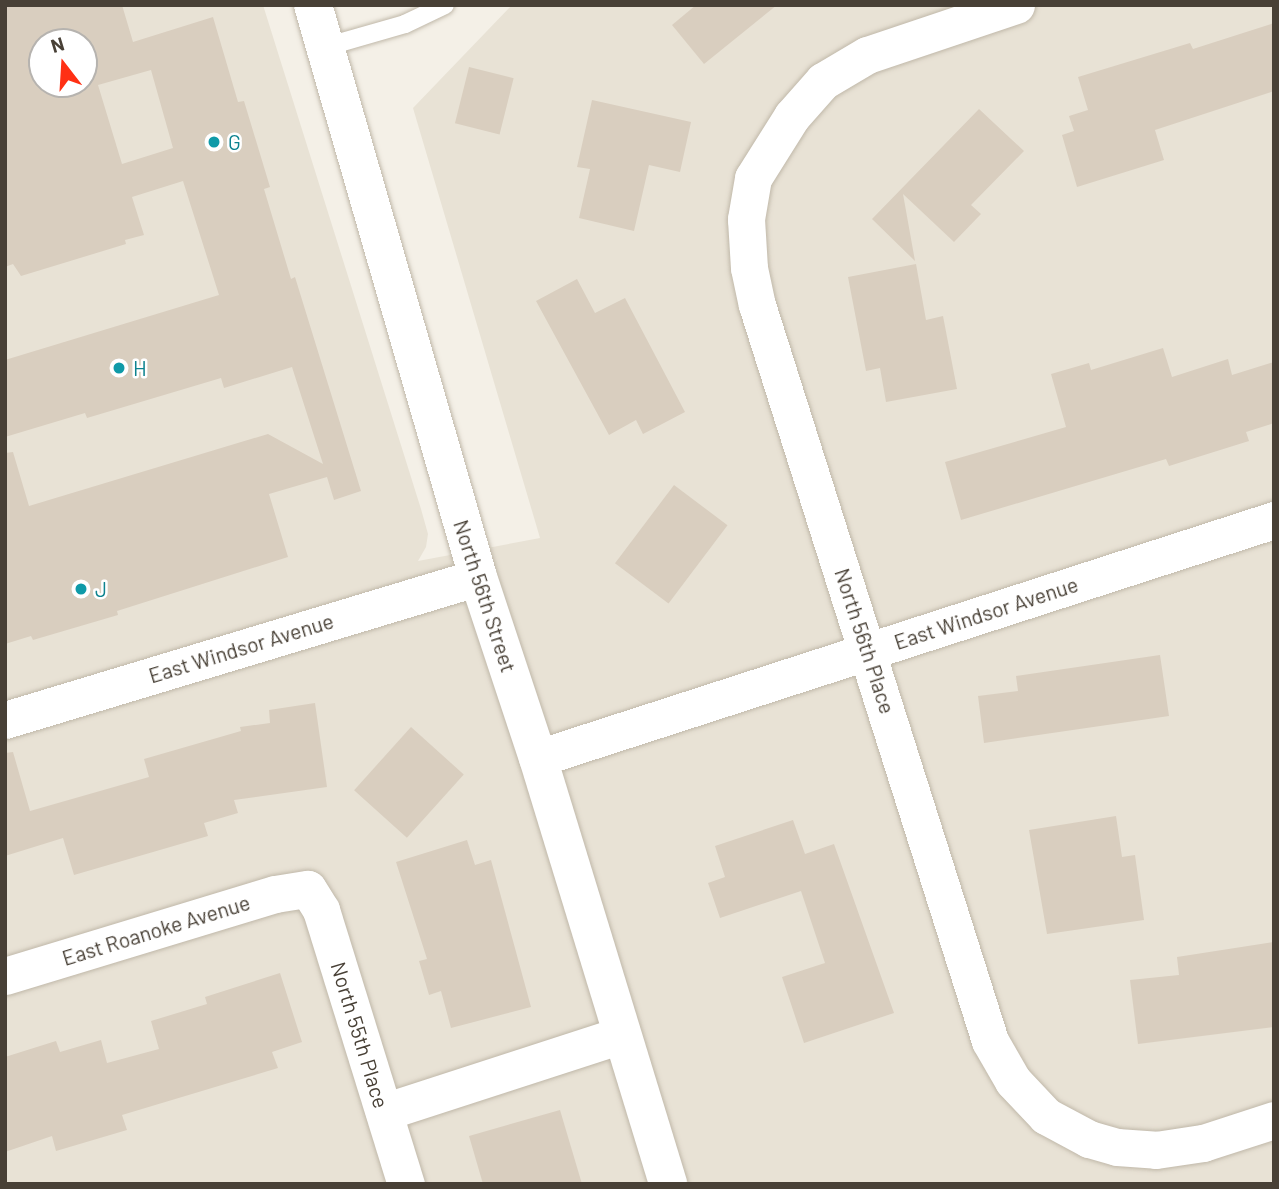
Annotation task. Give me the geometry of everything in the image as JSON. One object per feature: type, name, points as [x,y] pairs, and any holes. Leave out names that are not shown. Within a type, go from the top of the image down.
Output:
[{"type":"street","name":"North 56th Street","points":[[313,5],[478,577],[538,758],[668,1184]]},
{"type":"street","name":"North 56th Place","points":[[1016,5],[867,55],[823,81],[792,116],[753,178],[747,219],[749,268],[757,305],[990,1041],[1013,1081],[1046,1116],[1089,1139],[1117,1147],[1156,1150],[1203,1143],[1274,1120]]},
{"type":"street","name":"East Windsor Avenue","points":[[538,758],[1274,520]]},
{"type":"street","name":"East Windsor Avenue","points":[[5,720],[478,577]]},
{"type":"street","name":"East Roanoke Avenue","points":[[5,976],[275,894],[308,888]]},
{"type":"street","name":"North 55th Place","points":[[308,888],[321,910],[406,1184]]},
{"type":"street","points":[[384,1112],[621,1035]]},
{"type":"lane","points":[[325,47],[405,24],[445,5]]},
{"type":"shaded area","points":[[5,5],[263,5],[428,534],[426,547],[418,561],[540,538],[413,108],[512,5],[1274,5],[1274,1184],[5,1184]]},
{"type":"building","points":[[5,5],[122,5],[133,42],[213,17],[238,102],[244,101],[270,187],[264,189],[291,279],[295,277],[361,491],[334,500],[327,477],[269,494],[288,557],[117,611],[118,615],[33,640],[31,636],[5,644],[5,453],[13,452],[29,506],[268,434],[323,464],[292,367],[224,388],[221,378],[87,418],[85,413],[5,437],[5,360],[219,295],[183,181],[132,197],[144,235],[125,240],[126,244],[21,276],[13,264],[5,267]],"holes":[[[151,70],[173,148],[122,164],[98,85]]]},
{"type":"building","points":[[696,5],[777,5],[704,64],[672,25]]},
{"type":"building","points":[[1274,23],[1274,91],[1155,130],[1164,160],[1077,187],[1062,135],[1074,131],[1069,116],[1088,110],[1078,77],[1190,43],[1193,49]]},
{"type":"building","points":[[469,67],[514,78],[500,134],[455,123]]},
{"type":"building","points":[[592,100],[691,122],[680,172],[649,165],[634,231],[579,218],[590,169],[577,167]]},
{"type":"building","points":[[979,109],[1024,151],[971,205],[981,214],[954,242],[903,194],[915,261],[872,219]]},
{"type":"building","points":[[916,264],[926,320],[943,316],[957,389],[886,402],[880,368],[866,371],[848,277]]},
{"type":"building","points":[[577,279],[595,313],[625,298],[685,412],[643,434],[636,420],[609,435],[536,301]]},
{"type":"building","points":[[1163,348],[1172,377],[1228,359],[1232,375],[1274,362],[1274,423],[1246,432],[1249,441],[1169,466],[1166,459],[961,520],[945,462],[1066,427],[1051,374],[1089,363],[1091,370]]},
{"type":"building","points":[[674,485],[728,525],[669,604],[615,563]]},
{"type":"building","points":[[1160,655],[1169,716],[984,743],[978,696],[1018,691],[1016,676]]},
{"type":"building","points":[[315,703],[327,787],[234,800],[238,813],[204,823],[208,836],[74,875],[63,838],[5,856],[5,753],[13,752],[30,811],[149,777],[144,759],[241,731],[240,727],[270,723],[269,710]]},
{"type":"building","points":[[411,727],[464,775],[407,838],[354,790]]},
{"type":"building","points":[[1116,816],[1122,857],[1135,855],[1144,920],[1047,934],[1029,830]]},
{"type":"building","points":[[793,820],[805,854],[834,844],[894,1013],[804,1043],[782,977],[825,963],[801,891],[720,918],[708,883],[725,877],[715,846]]},
{"type":"building","points":[[467,840],[475,865],[491,860],[531,1007],[451,1028],[441,991],[429,995],[419,961],[427,959],[396,862]]},
{"type":"building","points":[[1274,942],[1274,1027],[1138,1044],[1130,980],[1179,975],[1177,957]]},
{"type":"building","points":[[280,973],[302,1042],[272,1052],[278,1068],[122,1115],[127,1130],[56,1151],[52,1136],[5,1152],[5,1057],[56,1041],[60,1052],[101,1040],[107,1063],[159,1049],[151,1021],[207,1004],[205,997]]},
{"type":"building","points":[[560,1110],[582,1184],[483,1184],[469,1136]]},
{"type":"place","name":"G","points":[[214,142]]},
{"type":"place","name":"H","points":[[119,368]]},
{"type":"place","name":"J","points":[[81,589]]}]
